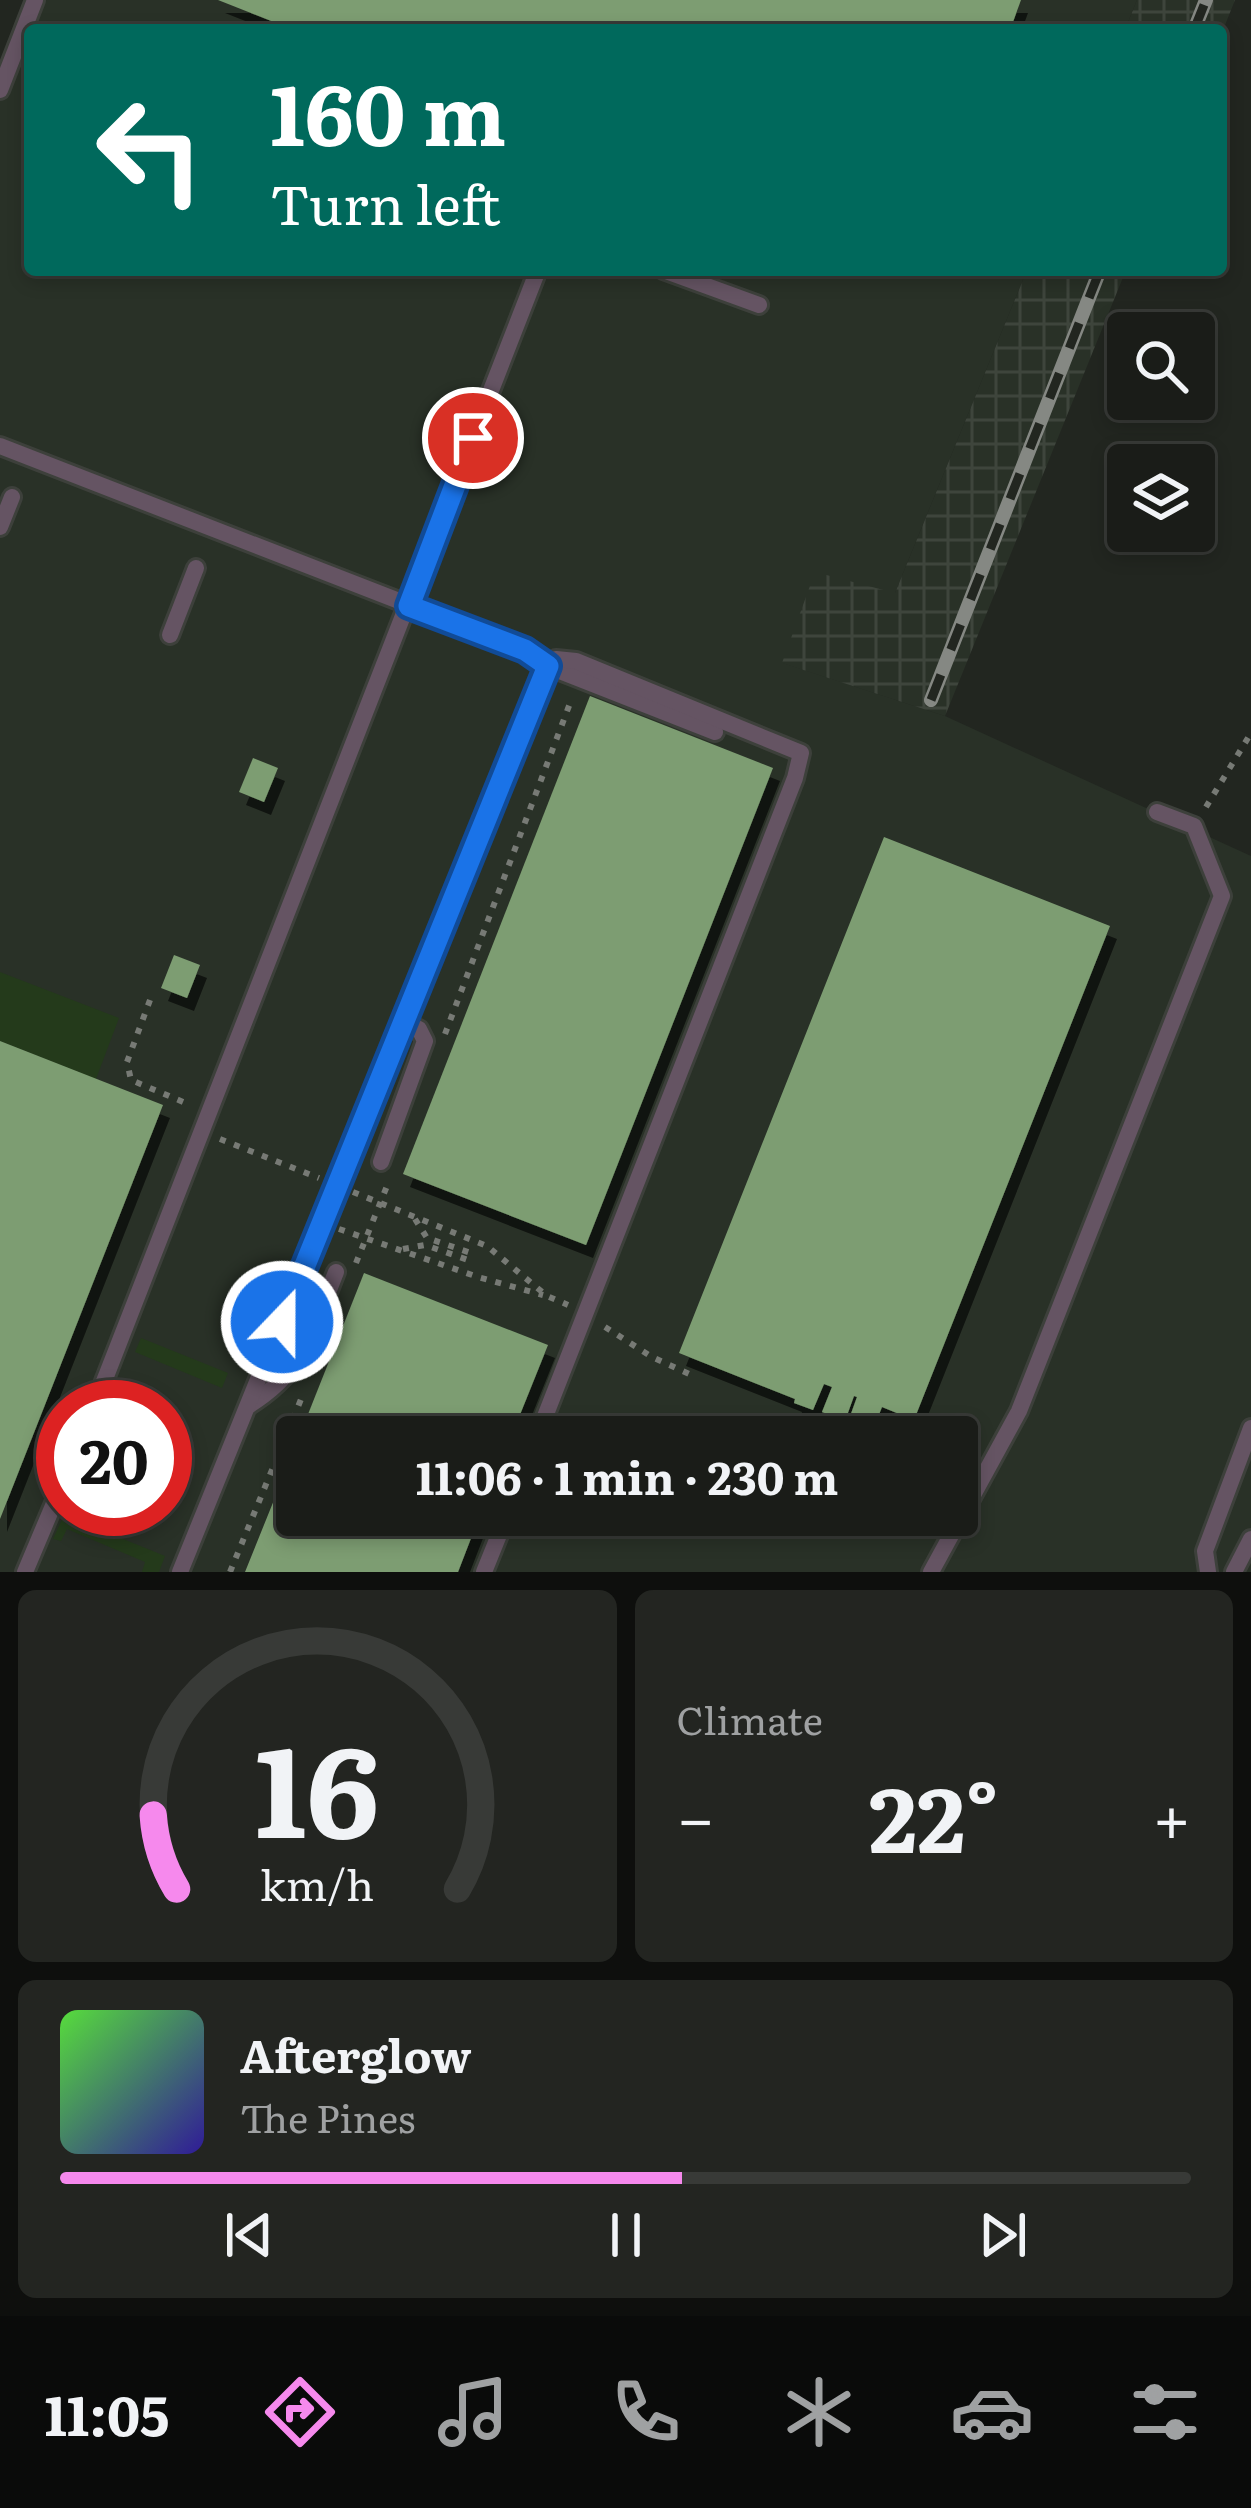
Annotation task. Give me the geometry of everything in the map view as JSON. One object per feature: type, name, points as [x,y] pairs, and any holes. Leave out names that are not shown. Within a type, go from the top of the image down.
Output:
[{"type":"lane","points":[[0,90],[24,36]]},
{"type":"lane","points":[[105,1380],[536,276]]},
{"type":"lane","points":[[679,276],[759,305]]},
{"type":"lane","points":[[0,446],[525,650],[548,666],[716,732]]},
{"type":"lane","points":[[0,526],[12,497]]},
{"type":"lane","points":[[170,635],[196,568]]},
{"type":"lane","points":[[180,1572],[535,697],[548,666],[556,659],[576,661],[801,753],[545,1416]]},
{"type":"lane","points":[[932,1572],[1019,1412],[1222,896],[1194,826],[1157,812]]},
{"type":"lane","points":[[381,1162],[425,1041],[419,1029],[403,1023]]},
{"type":"lane","points":[[247,1406],[278,1387],[303,1355],[336,1272]]},
{"type":"lane","points":[[1208,1572],[1204,1551],[1251,1428]]},
{"type":"lane","points":[[25,1572],[40,1536]]},
{"type":"lane","points":[[484,1572],[498,1536]]},
{"type":"lane","points":[[1234,1572],[1251,1539]]},
{"type":"path","points":[[1194,826],[1251,733]]},
{"type":"path","points":[[337,1185],[487,1246],[547,1296]]},
{"type":"path","points":[[415,1218],[426,1241]]},
{"type":"path","points":[[322,1222],[547,1296],[696,1377]]},
{"type":"path","points":[[400,1250],[426,1241],[469,1257]]},
{"type":"shaded area","points":[[24,0],[1137,0],[1127,24],[24,24],[24,276],[1025,276],[895,593],[783,663],[945,716],[1251,856],[1251,1572],[0,1572],[0,67]]},
{"type":"shaded area","points":[[1137,0],[1235,0],[1225,24],[1127,24]]},
{"type":"shaded area","points":[[1025,276],[1124,276],[945,716],[782,663],[815,572],[895,593]]},
{"type":"green space","points":[[0,972],[119,1018],[96,1079],[0,1041]]},
{"type":"green space","points":[[141,1338],[228,1373],[222,1388],[135,1352]]},
{"type":"green space","points":[[84,1536],[116,1536],[165,1556],[159,1572],[142,1572],[145,1562]]},
{"type":"building","points":[[218,0],[1021,0],[1012,24],[279,24]]},
{"type":"building","points":[[590,696],[773,768],[586,1245],[403,1174]]},
{"type":"building","points":[[253,758],[278,768],[264,802],[239,792]]},
{"type":"building","points":[[884,837],[1110,926],[916,1416],[882,1407],[878,1416],[850,1416],[854,1396],[847,1416],[832,1416],[822,1412],[832,1387],[824,1384],[813,1410],[679,1353]]},
{"type":"building","points":[[174,955],[200,965],[187,998],[161,988]]},
{"type":"building","points":[[0,1041],[163,1105],[55,1380],[36,1380],[36,1428],[0,1519]]},
{"type":"building","points":[[364,1273],[548,1345],[519,1416],[307,1416]]},
{"type":"building","points":[[276,1495],[276,1536],[472,1536],[458,1572],[245,1572]]},
{"type":"railway","points":[[1196,24],[1206,0]]},
{"type":"railway","points":[[931,700],[1098,276]]},
{"type":"route","points":[[282,1322],[548,666],[525,650],[409,606],[473,438]]}]
